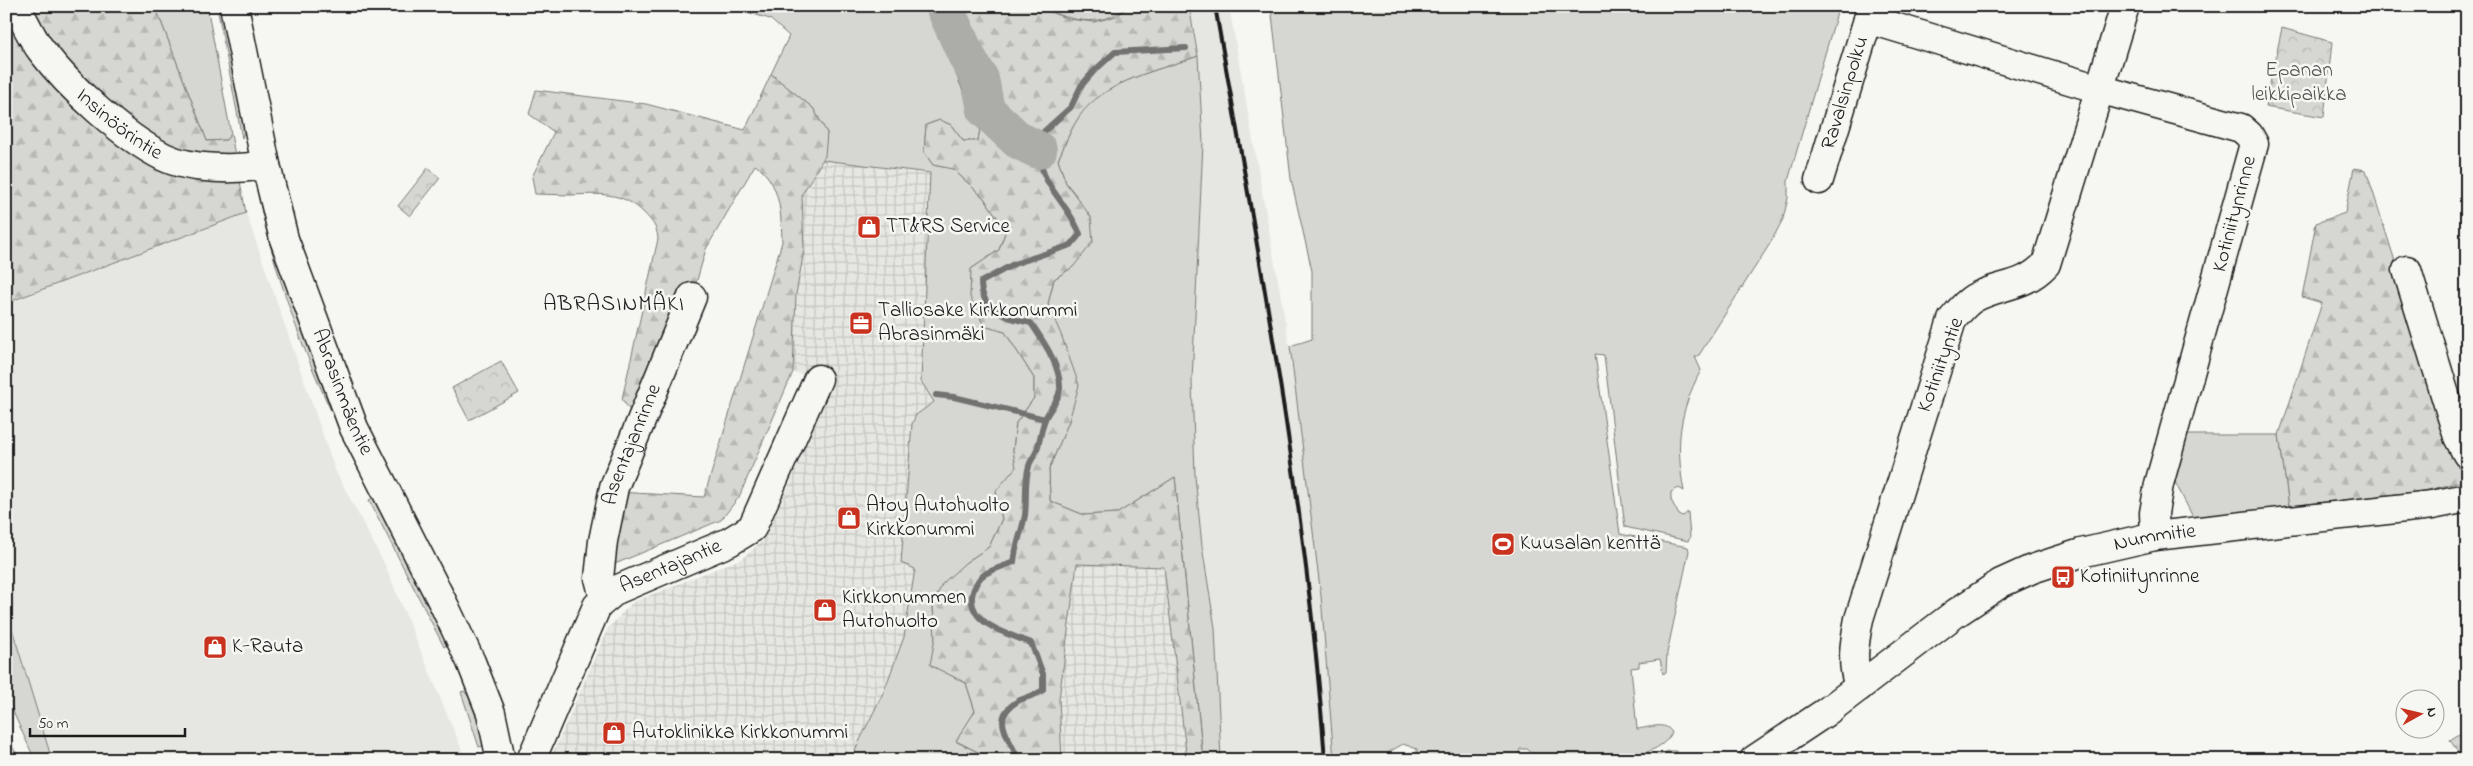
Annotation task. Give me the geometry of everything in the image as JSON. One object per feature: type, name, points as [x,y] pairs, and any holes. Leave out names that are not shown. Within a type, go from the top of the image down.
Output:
[{"type":"street","name":"Insinöörintie","points":[[16,6],[40,49],[79,93],[124,130],[165,157],[206,167],[243,169],[266,165]]},
{"type":"street","name":"Abrasinmäentie","points":[[234,6],[266,165],[284,239],[354,428],[445,607],[470,662],[491,713],[501,760]]},
{"type":"street","name":"Kotiniityntie","points":[[1859,687],[1854,672],[1852,650],[1860,618],[1952,320],[1962,307],[1974,298],[2026,281],[2046,264],[2125,6]]},
{"type":"street","name":"Kotiniitynrinne","points":[[1870,13],[2099,89],[2241,128],[2249,135],[2254,144],[2159,484],[2154,513],[2155,536]]},
{"type":"street","name":"Ravalsinpolku","points":[[1820,180],[1870,13]]},
{"type":"street","points":[[2407,270],[2458,437],[2467,454]]},
{"type":"street","name":"Asentajanrinne","points":[[604,598],[599,578],[603,541],[614,487],[692,297]]},
{"type":"street","name":"Asentajantie","points":[[531,760],[597,606],[604,598],[616,590],[729,542],[752,528],[818,379]]},
{"type":"street","name":"Nummitie","points":[[1754,760],[1792,737],[1956,613],[2001,583],[2032,568],[2082,553],[2155,536],[2432,505],[2467,498]]},
{"type":"shaded area","points":[[1189,6],[1229,6],[1294,371],[1321,596],[1334,760],[1221,760],[1215,628],[1202,546],[1195,476],[1192,381],[1203,143],[1197,45]]},
{"type":"shaded area","points":[[823,160],[930,172],[921,381],[934,402],[916,415],[901,562],[915,569],[904,637],[884,691],[857,746],[853,760],[550,760],[608,628],[633,602],[743,558],[765,538],[788,488],[831,383],[793,372],[796,294],[804,251],[802,194]]},
{"type":"shaded area","points":[[246,213],[335,470],[385,565],[466,760],[52,760],[6,609],[6,303]]},
{"type":"shaded area","points":[[1077,564],[1164,567],[1187,760],[1062,760],[1059,699]]},
{"type":"green space","points":[[6,6],[155,6],[207,141],[226,140],[231,134],[246,213],[6,303]]},
{"type":"green space","points":[[155,6],[207,6],[231,134],[226,140],[207,141]]},
{"type":"green space","points":[[726,6],[926,6],[980,129],[978,141],[963,141],[951,125],[940,120],[926,125],[924,152],[933,165],[953,169],[984,198],[1006,230],[999,250],[971,269],[984,326],[1005,332],[1034,378],[1034,398],[1016,423],[1013,451],[1017,467],[996,491],[1002,519],[989,547],[965,563],[933,606],[935,638],[931,665],[966,683],[975,711],[957,742],[982,754],[1003,754],[1006,760],[853,760],[857,746],[884,691],[904,637],[915,569],[901,563],[912,424],[916,415],[934,402],[921,381],[930,173],[823,160],[827,133],[813,108],[771,74],[789,36],[770,19]]},
{"type":"green space","points":[[926,6],[1035,6],[1068,19],[1094,22],[1117,16],[1129,6],[1189,6],[1198,56],[1140,75],[1100,96],[1079,117],[1058,160],[1066,183],[1091,217],[1093,242],[1073,267],[1054,279],[1048,304],[1079,385],[1069,421],[1049,469],[1050,501],[1084,515],[1118,513],[1175,477],[1203,760],[1187,760],[1164,567],[1077,564],[1059,699],[1062,760],[1006,760],[1003,754],[982,754],[956,741],[975,711],[966,683],[930,665],[935,638],[933,606],[942,584],[965,563],[989,547],[1002,519],[996,491],[1016,467],[1013,451],[1016,423],[1034,398],[1034,378],[1005,332],[984,326],[970,297],[971,269],[999,250],[1006,230],[984,198],[953,169],[933,165],[924,152],[926,125],[940,120],[951,125],[963,141],[978,141],[980,129]]},
{"type":"green space","points":[[1035,6],[1129,6],[1117,14],[1106,18],[1083,20],[1060,15]]},
{"type":"green space","points":[[1271,6],[1839,6],[1788,181],[1788,198],[1783,219],[1771,242],[1699,355],[1695,357],[1701,370],[1688,400],[1681,429],[1680,458],[1684,491],[1679,488],[1671,492],[1671,500],[1679,515],[1683,516],[1688,512],[1690,538],[1688,541],[1625,527],[1604,355],[1595,354],[1620,534],[1688,547],[1689,551],[1667,653],[1666,672],[1663,674],[1660,659],[1639,662],[1639,667],[1631,668],[1637,729],[1661,726],[1666,727],[1672,733],[1663,744],[1650,751],[1615,759],[1546,760],[1539,757],[1534,760],[1533,753],[1527,749],[1520,749],[1517,760],[1414,760],[1417,758],[1417,749],[1403,744],[1389,752],[1381,760],[1334,760],[1321,596],[1290,346],[1312,339],[1312,271],[1291,179]]},
{"type":"green space","points":[[225,10],[246,126],[242,138],[218,12]]},
{"type":"green space","name":"Epanan leikkipaikka","points":[[2282,28],[2332,42],[2324,117],[2265,107]]},
{"type":"green space","points":[[1198,56],[1203,143],[1192,381],[1195,476],[1202,546],[1215,628],[1221,760],[1203,760],[1175,477],[1118,513],[1084,515],[1050,501],[1049,469],[1069,421],[1048,304],[1054,279],[1073,267],[1076,195],[1066,183],[1058,160],[1079,117],[1088,105],[1100,96],[1112,88],[1140,75]]},
{"type":"green space","points":[[771,74],[813,108],[827,133],[825,156],[802,194],[804,251],[796,294],[793,372],[739,497],[721,520],[610,566],[617,492],[704,497],[782,242],[780,210],[775,189],[770,180],[755,165],[706,249],[697,280],[642,404],[631,412],[622,399],[658,239],[657,231],[644,213],[636,206],[619,197],[600,194],[535,194],[532,177],[554,132],[529,114],[536,90],[646,104],[745,130]]},
{"type":"green space","points":[[428,168],[440,178],[410,216],[398,206]]},
{"type":"green space","points":[[2354,168],[2366,170],[2465,481],[2424,491],[2289,506],[2279,435],[2322,303],[2302,297],[2316,223],[2345,213]]},
{"type":"green space","points":[[259,199],[264,202],[335,414],[333,415],[310,363],[290,309],[265,227]]},
{"type":"green space","points":[[501,361],[519,393],[469,420],[452,388]]},
{"type":"green space","points":[[2184,435],[2279,435],[2289,506],[2194,519],[2174,480]]},
{"type":"green space","points":[[373,498],[380,503],[447,637],[447,645],[444,647],[369,500]]},
{"type":"green space","points":[[6,609],[52,760],[35,760],[14,714],[6,690]]},
{"type":"green space","points":[[464,691],[473,701],[486,745],[479,747],[461,692]]},
{"type":"green space","points":[[2467,729],[2467,760],[2463,760],[2450,740]]},
{"type":"green space","points":[[7,737],[20,760],[6,760]]},
{"type":"green space","points":[[1668,751],[1676,751],[1679,760],[1650,760]]},
{"type":"waterway","points":[[944,6],[967,57],[980,79],[986,110],[1018,140],[1038,150]]},
{"type":"waterway","points":[[1018,760],[1004,729],[1004,715],[1018,701],[1043,690],[1043,674],[1031,643],[1002,632],[984,621],[977,614],[973,606],[972,596],[973,590],[982,576],[1014,562],[1025,515],[1027,472],[1035,454],[1045,419],[1059,393],[1060,380],[1050,354],[1031,323],[1013,319],[997,312],[985,300],[981,282],[1014,264],[1071,245],[1080,234],[1052,189],[1041,166],[1039,152],[1040,135],[1071,107],[1081,86],[1093,72],[1115,52],[1186,48]]},
{"type":"waterway","points":[[936,395],[954,397],[1045,419]]},
{"type":"railway","points":[[1215,6],[1280,382],[1294,476],[1317,665],[1325,760]]},
{"type":"place","name":"TT&RS Service","points":[[869,227]]},
{"type":"place","name":"Talliosake Kirkkonummi Abrasinmäki","points":[[861,323]]},
{"type":"place","name":"Atoy Autohuolto Kirkkonummi","points":[[849,518]]},
{"type":"place","name":"Kuusalan kenttä","points":[[1503,544]]},
{"type":"place","name":"Kotiniitynrinne","points":[[2063,577]]},
{"type":"place","name":"Kirkkonummen Autohuolto","points":[[825,610]]},
{"type":"place","name":"K-Rauta","points":[[215,647]]},
{"type":"place","name":"Autoklinikka Kirkkonummi","points":[[614,733]]},
{"type":"district","name":"ABRASINMÄKI","points":[[614,305]]}]
